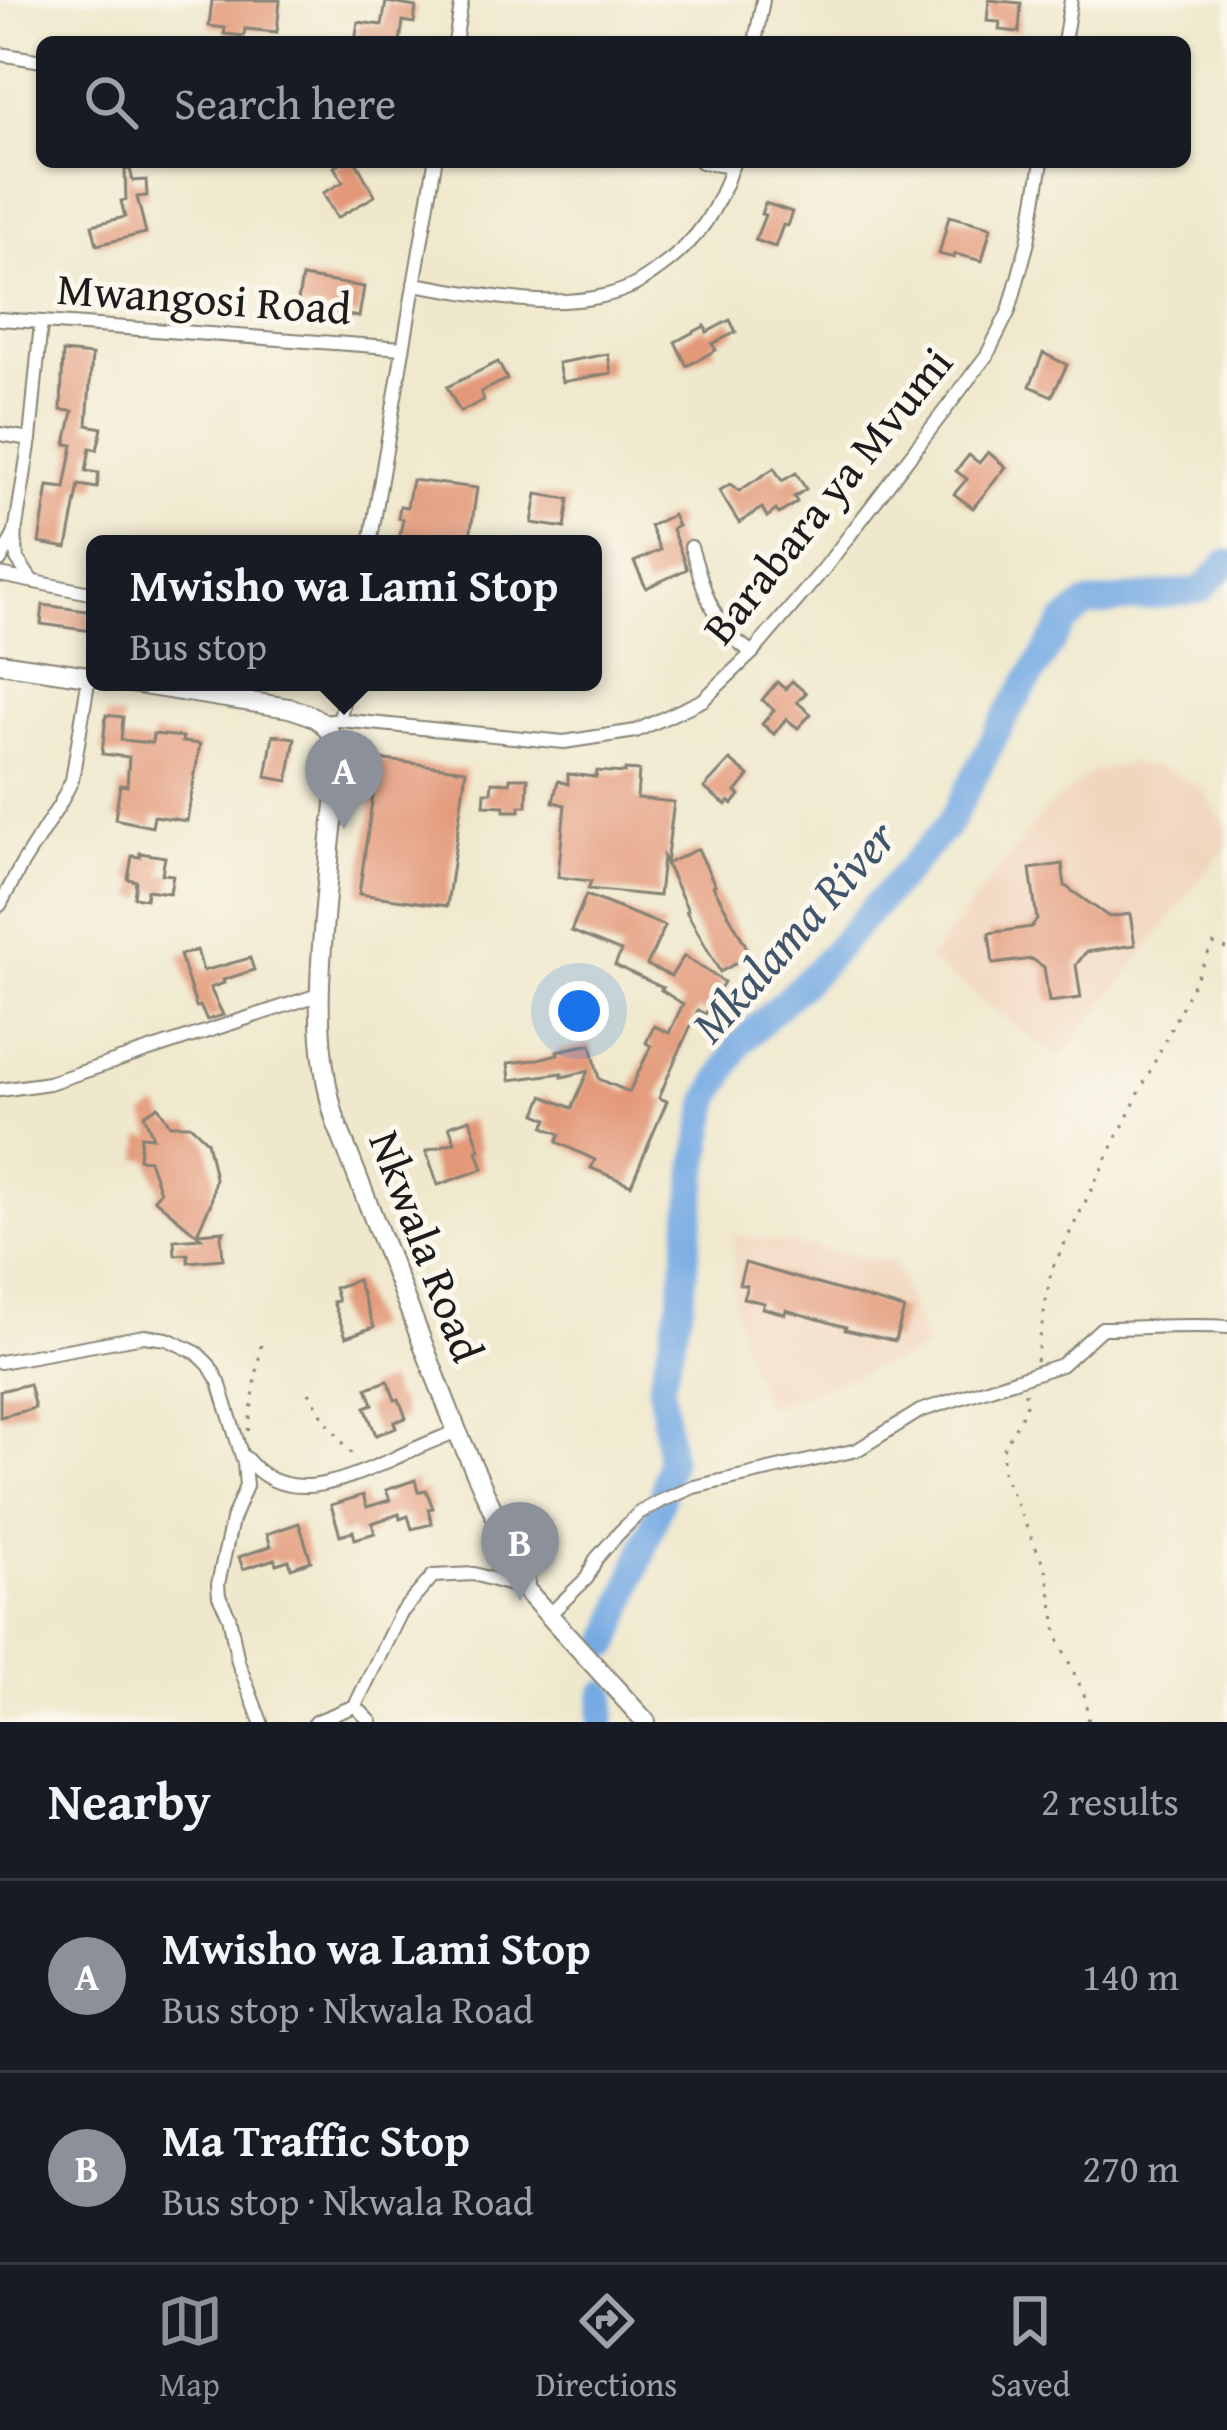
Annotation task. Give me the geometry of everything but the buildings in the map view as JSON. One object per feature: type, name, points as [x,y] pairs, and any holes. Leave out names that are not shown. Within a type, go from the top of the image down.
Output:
[{"type":"street","points":[[456,36],[463,0]]},
{"type":"street","points":[[756,36],[763,0]]},
{"type":"street","points":[[1065,36],[1071,0]]},
{"type":"street","points":[[0,54],[36,60]]},
{"type":"street","points":[[372,535],[434,168]]},
{"type":"street","points":[[414,284],[561,301],[603,297],[632,287],[681,253],[707,222],[730,168]]},
{"type":"street","name":"Barabara ya Mvumi","points":[[330,725],[564,742],[636,731],[704,700],[752,653],[823,570],[987,355],[1009,311],[1041,168]]},
{"type":"street","name":"Mwangosi Road","points":[[0,319],[403,348]]},
{"type":"street","points":[[32,581],[17,559],[15,533],[41,323]]},
{"type":"street","points":[[0,434],[30,439]]},
{"type":"street","points":[[0,561],[15,533]]},
{"type":"street","points":[[692,547],[716,614],[728,633],[752,653]]},
{"type":"street","points":[[0,574],[86,592]]},
{"type":"street","points":[[0,663],[86,676]]},
{"type":"street","points":[[0,905],[72,780],[89,691]]},
{"type":"street","points":[[181,691],[289,708],[330,725]]},
{"type":"street","name":"Nkwala Road","points":[[343,691],[330,725],[336,777],[319,995],[321,1058],[336,1122],[457,1431],[495,1515],[524,1550],[525,1589],[646,1722]]},
{"type":"street","points":[[0,1090],[49,1083],[319,995]]},
{"type":"street","points":[[548,1616],[587,1578],[596,1559],[639,1513],[694,1487],[857,1450],[920,1411],[1061,1365],[1102,1328],[1227,1327]]},
{"type":"street","points":[[0,1346],[2,1361],[156,1336],[197,1353],[209,1365],[219,1382],[246,1477],[232,1520],[219,1595],[261,1722]]},
{"type":"street","points":[[245,1457],[274,1481],[301,1488],[323,1486],[457,1431]]},
{"type":"street","points":[[315,1722],[355,1706],[400,1614],[433,1576],[474,1574],[525,1589]]},
{"type":"street","points":[[355,1706],[371,1722]]},
{"type":"path","points":[[1034,1375],[1051,1271],[1213,944],[1227,950]]},
{"type":"path","points":[[245,1457],[262,1338]]},
{"type":"path","points":[[1016,1381],[1027,1393],[1025,1408],[1003,1448],[1003,1474],[1047,1572],[1060,1649],[1084,1694],[1089,1722]]},
{"type":"path","points":[[309,1392],[340,1442],[366,1472]]},
{"type":"shaded area","points":[[1129,763],[1167,769],[1203,790],[1227,827],[1227,845],[1061,1059],[928,960],[1048,807],[1092,772]]},
{"type":"shaded area","points":[[734,1234],[895,1262],[927,1350],[765,1408],[743,1348],[732,1292]]},
{"type":"waterway","name":"Mkalama River","points":[[609,1644],[661,1501],[670,1460],[661,1386],[681,1300],[697,1165],[709,1100],[739,1044],[818,969],[950,823],[1004,719],[1064,623],[1085,605],[1201,590],[1227,563]]},
{"type":"waterway","name":"Mkalama River","points":[[602,1722],[604,1694]]},
{"type":"place","name":"Mwisho wa Lami Stop","points":[[344,829]]},
{"type":"place","name":"Ma Traffic Stop","points":[[520,1601]]}]
